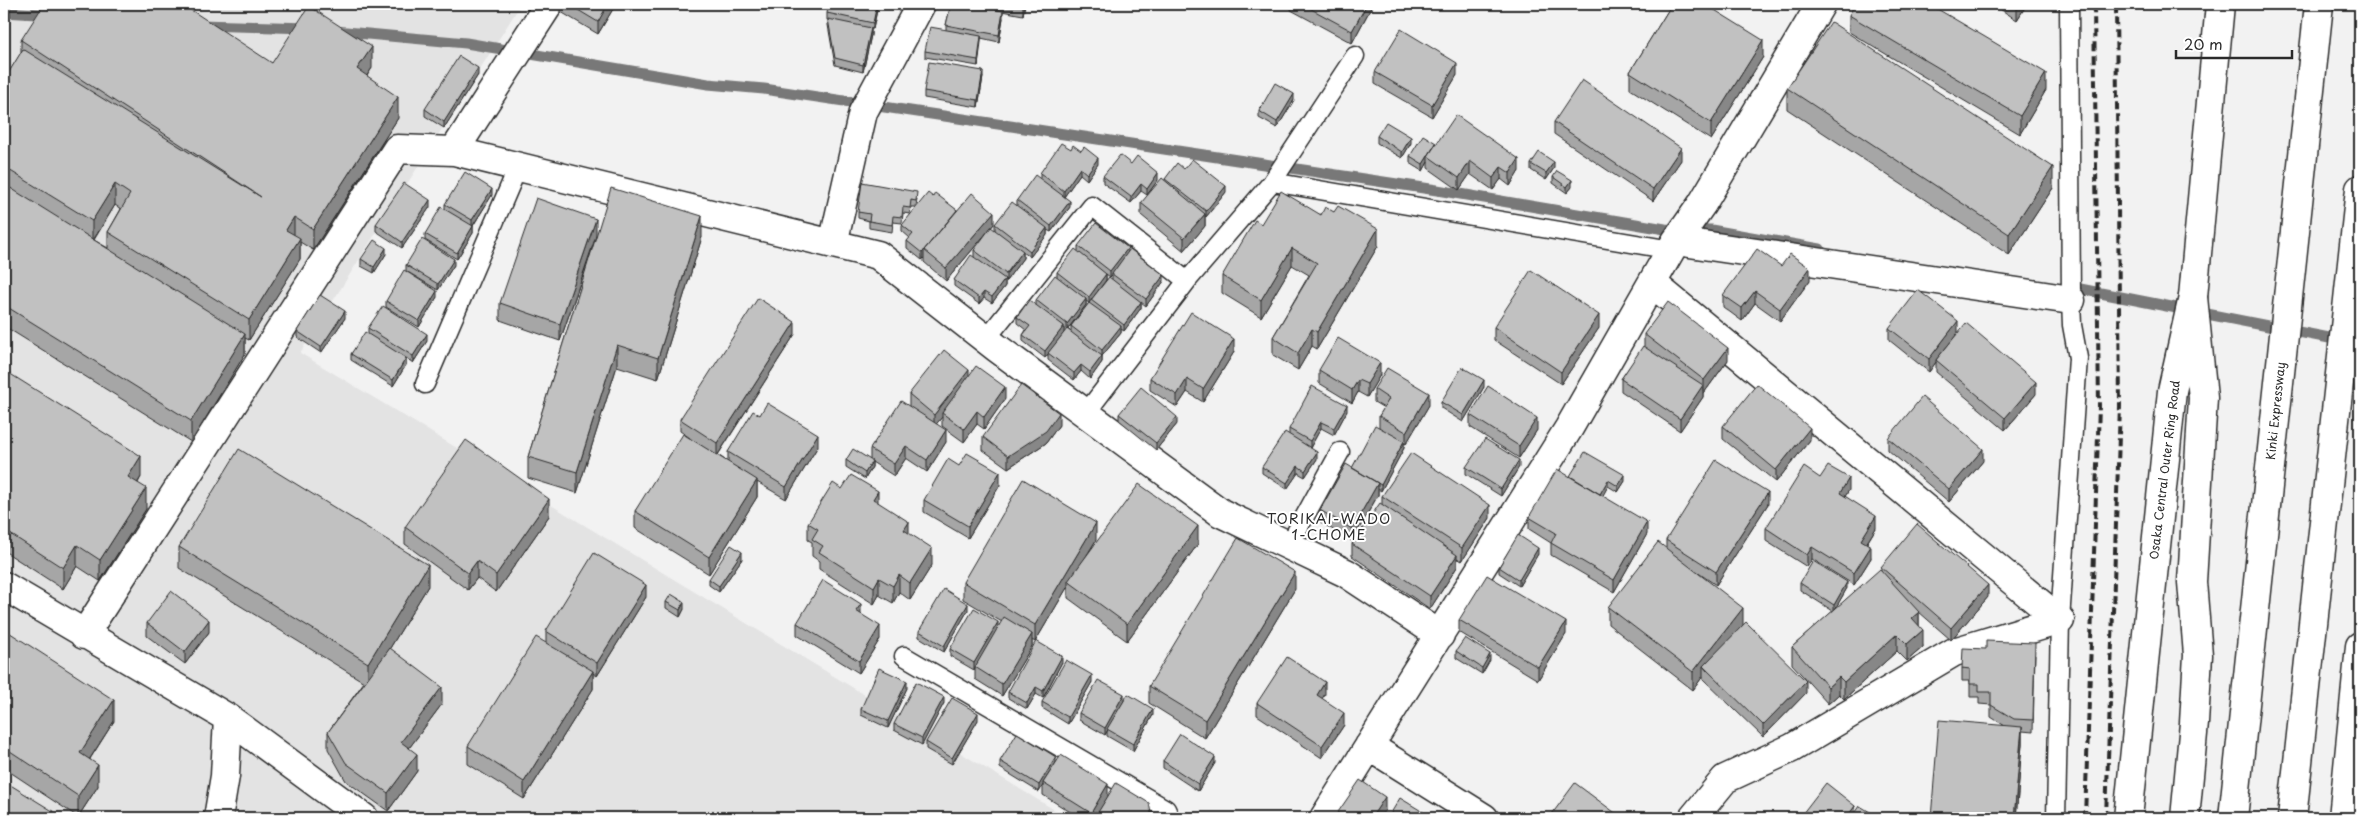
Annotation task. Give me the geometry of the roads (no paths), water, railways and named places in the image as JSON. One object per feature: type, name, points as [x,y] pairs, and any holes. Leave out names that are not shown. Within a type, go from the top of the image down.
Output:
[{"type":"main road","points":[[454,151],[548,4]]},
{"type":"main road","points":[[833,244],[864,112],[875,86],[921,4]]},
{"type":"main road","points":[[1324,818],[1569,428],[1674,246],[1702,204],[1821,4]]},
{"type":"main road","name":"Osaka Central Outer Ring Road","points":[[2128,818],[2172,391],[2193,297],[2220,4]]},
{"type":"main road","name":"Kinki Expressway","points":[[2233,818],[2319,4]]},
{"type":"main road","points":[[84,635],[397,150],[454,151],[878,255],[986,339],[1221,513],[1346,573],[1440,635]]},
{"type":"main road","points":[[2292,818],[2360,189]]},
{"type":"main road","points":[[1674,246],[2072,312]]},
{"type":"main road","points":[[1652,284],[2060,620]]},
{"type":"main road","points":[[2185,818],[2194,723],[2197,665],[2192,582],[2203,398],[2193,297]]},
{"type":"main road","points":[[4,586],[84,635],[228,718],[364,818]]},
{"type":"main road","points":[[1693,818],[1725,779],[1792,748],[1954,652],[2060,620]]},
{"type":"main road","points":[[2344,818],[2360,646]]},
{"type":"main road","points":[[218,818],[226,776],[228,718]]},
{"type":"main road","points":[[1369,746],[1484,818]]},
{"type":"lane","points":[[2056,818],[2060,620],[2078,358],[2072,312],[2069,4]]},
{"type":"lane","points":[[1086,413],[1187,281],[1272,182],[1355,56]]},
{"type":"lane","points":[[425,384],[518,167]]},
{"type":"lane","points":[[1272,182],[1674,246]]},
{"type":"lane","points":[[986,339],[1092,206],[1187,281]]},
{"type":"lane","points":[[1289,545],[1340,452]]},
{"type":"lane","points":[[904,656],[1166,809],[1170,818]]},
{"type":"waterway","points":[[4,12],[52,15]]},
{"type":"waterway","points":[[200,25],[309,28]]},
{"type":"waterway","points":[[335,31],[466,43],[708,84],[764,89],[1437,190],[1665,229],[1711,230],[1820,249]]},
{"type":"waterway","points":[[2065,286],[2360,344]]},
{"type":"railway","points":[[2085,818],[2099,406],[2094,4]]},
{"type":"railway","points":[[2106,818],[2120,406],[2116,4]]},
{"type":"district","name":"TORIKAI-WADO 1-CHOME","points":[[1329,528]]}]
